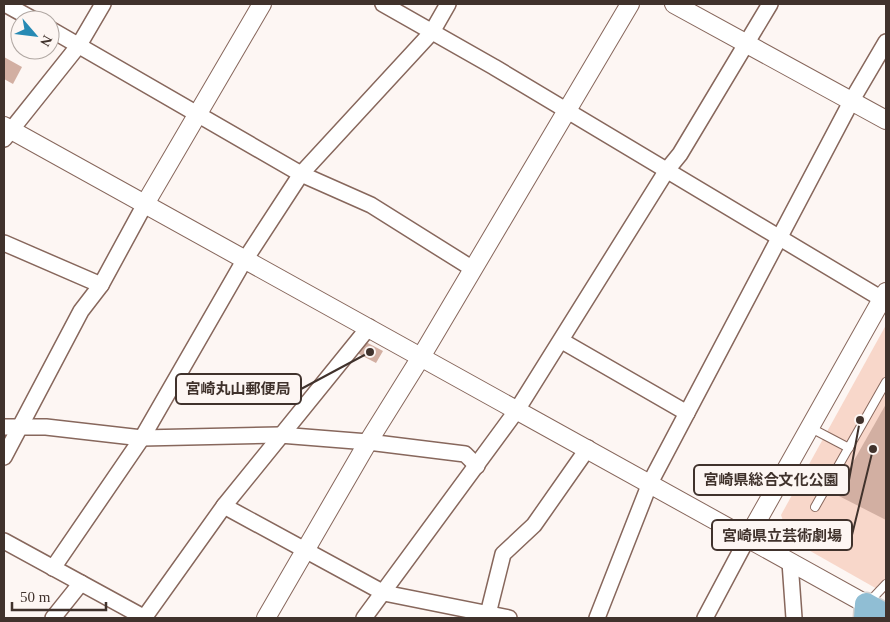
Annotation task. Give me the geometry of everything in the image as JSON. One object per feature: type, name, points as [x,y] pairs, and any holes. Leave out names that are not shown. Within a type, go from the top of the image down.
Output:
[{"type":"main road","points":[[865,611],[886,615]]},
{"type":"street","points":[[103,4],[79,45],[6,131],[247,259],[588,448],[790,562],[865,611]]},
{"type":"street","points":[[4,457],[81,311],[101,285],[145,204],[262,4]]},
{"type":"street","points":[[383,4],[667,170],[780,240],[884,296],[809,427],[705,618]]},
{"type":"street","points":[[53,568],[142,438],[247,259],[301,174],[432,32],[448,4]]},
{"type":"street","points":[[266,618],[368,442],[421,357],[630,4]]},
{"type":"street","points":[[674,4],[886,120]]},
{"type":"street","points":[[364,618],[517,410],[562,341],[667,170],[680,154],[770,4]]},
{"type":"street","points":[[60,35],[301,174],[371,205],[473,269]]},
{"type":"street","points":[[596,618],[650,483],[780,240],[852,100],[886,42]]},
{"type":"street","points":[[4,243],[101,285]]},
{"type":"street","points":[[4,541],[145,618],[224,506],[369,327]]},
{"type":"street","points":[[562,341],[687,413]]},
{"type":"street","points":[[4,427],[46,427],[142,438],[280,435],[368,442],[465,454],[477,466]]},
{"type":"street","points":[[488,616],[504,554],[534,525],[588,448]]},
{"type":"street","points":[[224,506],[384,593],[488,616],[509,618]]},
{"type":"street","points":[[790,562],[794,618]]},
{"type":"street","points":[[53,618],[81,583]]},
{"type":"lane","points":[[815,507],[886,382]]},
{"type":"lane","points":[[809,427],[849,448]]},
{"type":"lane","points":[[865,611],[886,584]]},
{"type":"shaded area","points":[[886,325],[886,594],[789,539],[781,515]]},
{"type":"building","points":[[4,57],[22,67],[13,84],[4,79]]},
{"type":"building","points":[[364,341],[383,351],[376,363],[357,353]]},
{"type":"building","points":[[886,404],[886,520],[835,494]]},
{"type":"place","name":"宮崎丸山郵便局","points":[[370,352]]},
{"type":"place","name":"宮崎県総合文化公園","points":[[860,420]]},
{"type":"place","name":"宮崎県立芸術劇場","points":[[873,449]]}]
